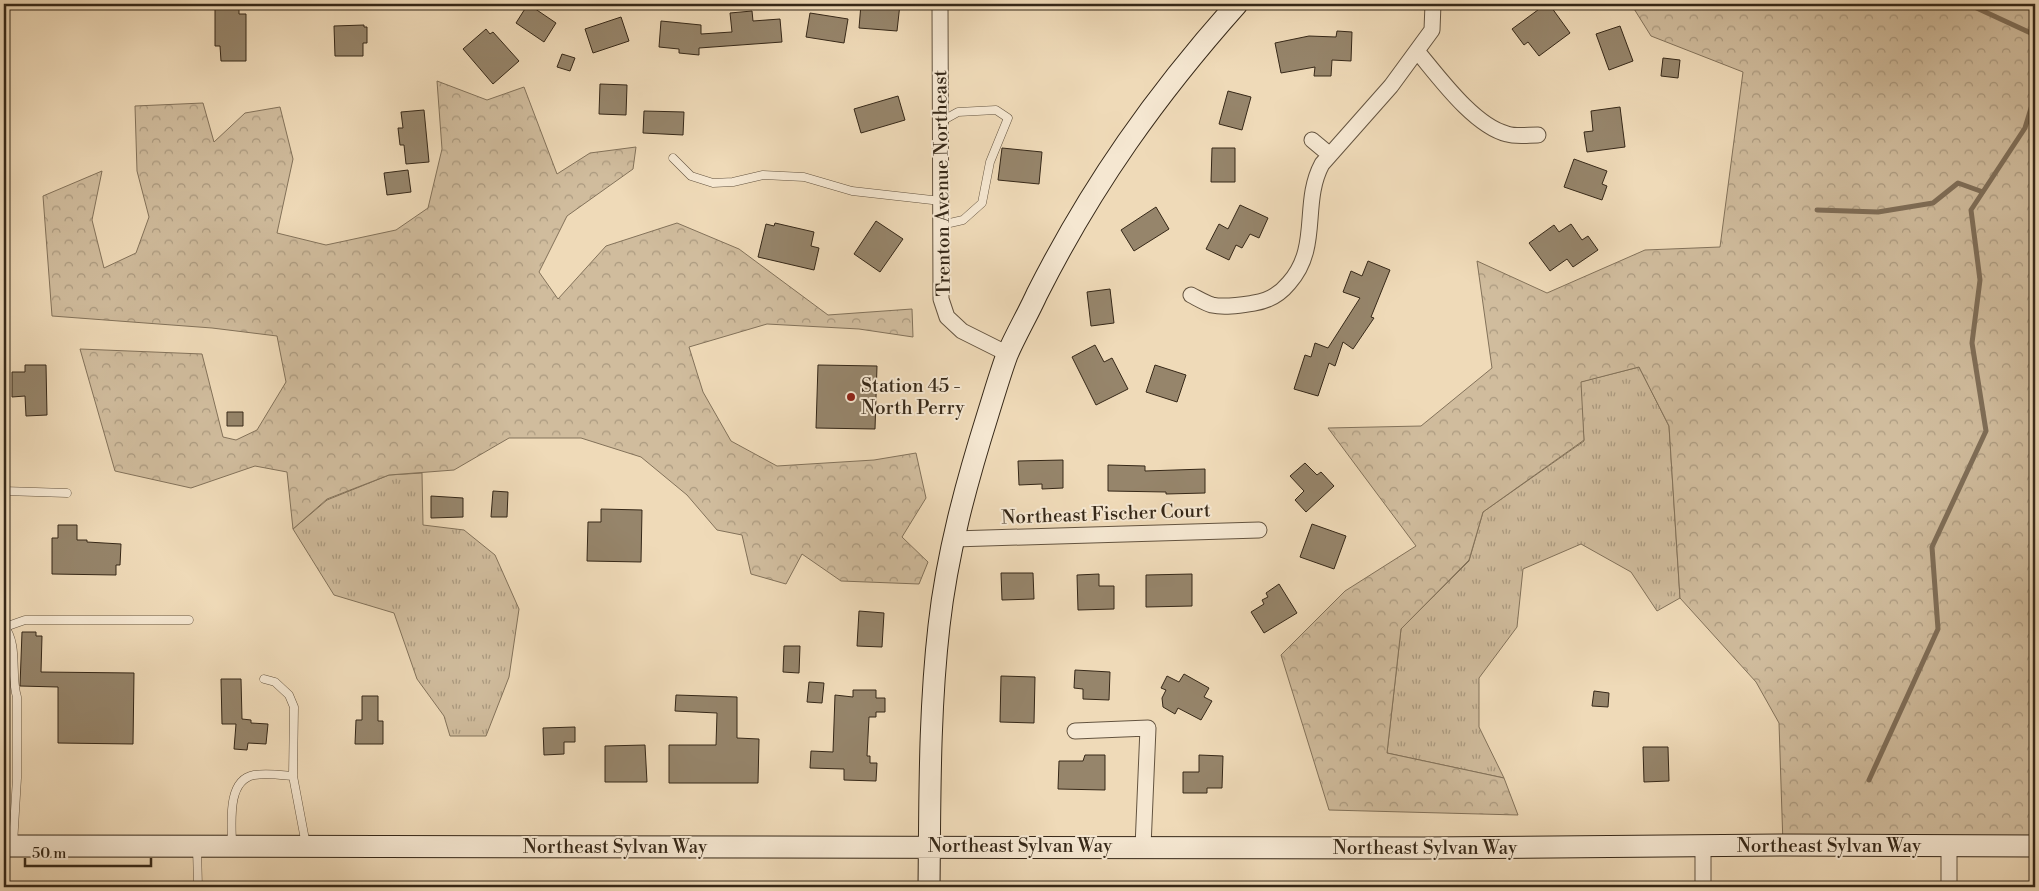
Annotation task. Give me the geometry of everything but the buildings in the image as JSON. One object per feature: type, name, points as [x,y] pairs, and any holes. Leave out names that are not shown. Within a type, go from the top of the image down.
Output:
[{"type":"main road","points":[[929,887],[935,672],[942,603],[970,467],[1008,354],[1062,244],[1121,148],[1175,76],[1237,4]]},
{"type":"main road","name":"Northeast Sylvan Way","points":[[8,846],[2035,846]]},
{"type":"street","name":"Trenton Avenue Northeast","points":[[940,4],[941,299],[947,317],[962,331],[1008,354]]},
{"type":"street","points":[[1191,295],[1211,305],[1237,306],[1264,302],[1283,291],[1298,273],[1307,251],[1312,197],[1317,174],[1417,52],[1432,30],[1433,4]]},
{"type":"street","points":[[1417,52],[1457,98],[1486,124],[1507,134],[1538,135]]},
{"type":"street","points":[[1312,140],[1330,156]]},
{"type":"street","name":"Northeast Fischer Court","points":[[954,539],[1259,530]]},
{"type":"street","points":[[1075,731],[1148,728],[1143,847]]},
{"type":"street","points":[[1949,846],[1949,887]]},
{"type":"street","points":[[1703,847],[1703,887]]},
{"type":"lane","points":[[940,122],[958,112],[996,110],[1008,118],[990,162],[982,203],[963,220],[941,225]]},
{"type":"lane","points":[[673,158],[691,176],[714,183],[733,182],[764,175],[804,177],[852,191],[941,201]]},
{"type":"lane","points":[[4,491],[67,493]]},
{"type":"lane","points":[[8,846],[17,778],[17,697],[14,685],[13,648],[4,626],[25,620],[189,620]]},
{"type":"lane","points":[[264,679],[275,682],[288,695],[294,708],[293,776],[306,847]]},
{"type":"lane","points":[[232,847],[233,796],[245,778],[255,775],[293,776]]},
{"type":"lane","points":[[197,846],[198,887]]},
{"type":"green space","points":[[1631,4],[2035,4],[2035,846],[1783,845],[1779,723],[1756,682],[1680,598],[1669,426],[1639,367],[1581,382],[1584,440],[1483,512],[1469,560],[1401,629],[1387,753],[1504,778],[1518,815],[1329,810],[1281,655],[1345,591],[1416,546],[1328,428],[1421,426],[1492,368],[1477,261],[1547,293],[1645,250],[1720,247],[1743,72],[1651,36]]},
{"type":"green space","points":[[437,81],[487,100],[524,87],[557,174],[590,153],[636,147],[633,169],[567,216],[539,272],[558,299],[606,246],[677,223],[739,249],[828,315],[912,309],[913,337],[859,329],[767,324],[689,347],[703,392],[731,441],[777,466],[874,460],[916,453],[926,498],[902,537],[928,562],[919,584],[841,581],[802,554],[786,584],[751,574],[742,535],[717,530],[687,495],[641,457],[581,438],[509,438],[454,470],[389,475],[327,499],[293,529],[287,472],[255,466],[191,488],[115,471],[80,349],[202,354],[223,437],[236,440],[257,430],[286,382],[277,336],[212,328],[52,316],[43,196],[102,171],[92,220],[104,268],[136,253],[149,217],[137,171],[135,106],[203,103],[214,142],[245,113],[280,107],[293,159],[277,233],[326,245],[396,230],[428,208],[442,149]]},
{"type":"green space","points":[[1639,367],[1669,426],[1680,598],[1657,611],[1631,572],[1581,544],[1523,569],[1517,627],[1479,678],[1479,727],[1504,778],[1387,753],[1401,629],[1469,561],[1483,512],[1584,441],[1580,382]]},
{"type":"green space","points":[[422,473],[423,525],[464,530],[495,555],[519,609],[509,677],[486,736],[450,736],[444,716],[417,679],[394,613],[334,595],[293,529],[327,500],[389,475]]},
{"type":"waterway","points":[[1968,4],[2035,35]]},
{"type":"waterway","points":[[1869,780],[1938,629],[1932,547],[1986,431],[1972,343],[1980,280],[1971,210],[2025,128],[2035,95]]},
{"type":"waterway","points":[[1817,210],[1878,212],[1933,203],[1958,183],[1983,192]]},
{"type":"place","name":"Station 45 - North Perry","points":[[851,397]]}]
